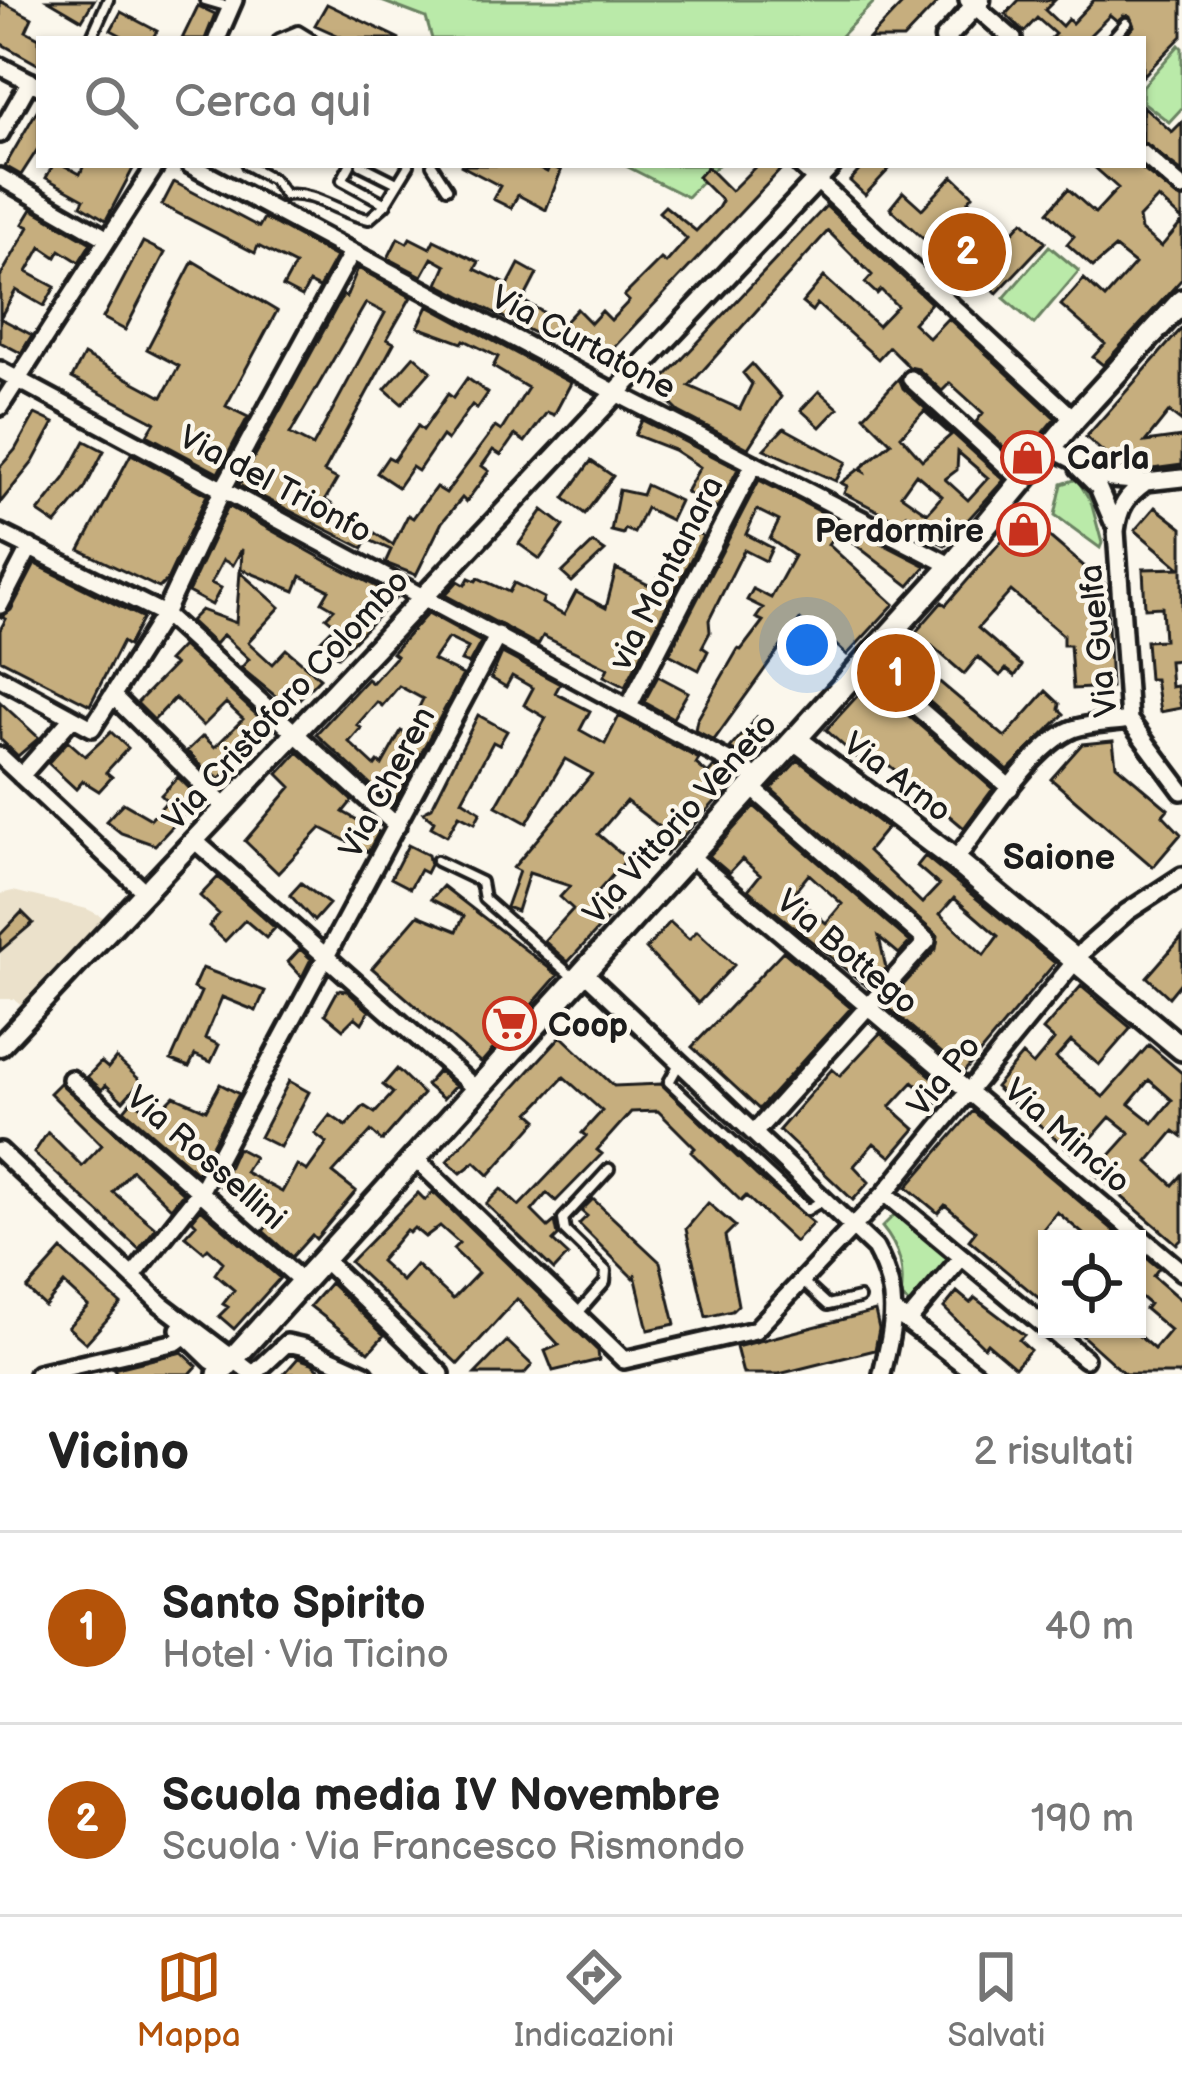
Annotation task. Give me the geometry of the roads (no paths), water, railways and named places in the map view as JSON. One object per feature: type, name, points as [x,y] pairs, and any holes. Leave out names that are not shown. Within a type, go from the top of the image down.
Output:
[{"type":"main road","name":"Via Vittorio Veneto","points":[[227,1366],[1024,482],[1058,450],[1074,418],[1182,302]]},
{"type":"main road","name":"Via Arno","points":[[795,739],[955,860],[1182,1049]]},
{"type":"street","points":[[947,36],[974,2],[1010,36]]},
{"type":"street","points":[[218,36],[232,4]]},
{"type":"street","points":[[0,66],[34,84],[0,134]]},
{"type":"street","points":[[1146,157],[1182,188]]},
{"type":"street","points":[[0,407],[154,168]]},
{"type":"street","name":"Via Curtatone","points":[[196,168],[952,566]]},
{"type":"street","points":[[803,168],[1032,372],[1074,418]]},
{"type":"street","name":"Via Cristoforo Colombo","points":[[0,1046],[828,168]]},
{"type":"street","points":[[0,177],[108,239]]},
{"type":"street","points":[[0,678],[92,728],[164,614],[223,489],[352,252]]},
{"type":"street","name":"Via del Trionfo","points":[[0,370],[629,706],[755,782],[927,941],[868,1010]]},
{"type":"street","points":[[911,380],[1024,482]]},
{"type":"street","points":[[1058,450],[1112,479],[1182,478]]},
{"type":"street","points":[[1058,450],[1098,487],[1116,531]]},
{"type":"street","name":"via Montanara","points":[[629,706],[754,464]]},
{"type":"street","name":"Via Guelfa","points":[[1146,482],[1128,495],[1119,510],[1116,531],[1129,720],[1182,791]]},
{"type":"street","points":[[0,533],[164,614],[397,826]]},
{"type":"street","points":[[0,605],[30,547]]},
{"type":"street","name":"Via Cheren","points":[[133,1276],[201,1190],[498,635]]},
{"type":"street","points":[[865,662],[1010,788]]},
{"type":"street","points":[[114,697],[224,807]]},
{"type":"street","points":[[21,776],[72,718]]},
{"type":"street","points":[[955,860],[1054,740],[1076,728],[1129,720]]},
{"type":"street","points":[[0,756],[146,893]]},
{"type":"street","points":[[194,840],[477,1090]]},
{"type":"street","name":"Via Bottego","points":[[690,856],[868,1010],[969,1090]]},
{"type":"street","name":"Via Po","points":[[623,1360],[754,1330],[885,1193],[1076,959],[1127,912],[1180,876]]},
{"type":"street","points":[[580,976],[680,1062],[854,1225],[886,1267],[902,1317],[976,1374]]},
{"type":"street","points":[[755,1132],[868,1010]]},
{"type":"street","name":"Via Rossellini","points":[[71,1079],[303,1282]]},
{"type":"street","name":"Via Mincio","points":[[969,1090],[1182,1272]]},
{"type":"street","points":[[0,1151],[227,1366]]},
{"type":"street","points":[[416,1158],[623,1360],[610,1374]]},
{"type":"street","points":[[885,1193],[1038,1320]]},
{"type":"street","points":[[882,1374],[902,1317],[962,1257]]},
{"type":"street","points":[[323,1259],[441,1374]]},
{"type":"street","points":[[161,1304],[184,1336],[212,1361],[253,1374],[287,1343],[365,1374]]},
{"type":"street","points":[[38,1374],[176,1342],[184,1336]]},
{"type":"street","points":[[1060,1338],[1084,1359]]},
{"type":"street","points":[[942,1374],[944,1353]]},
{"type":"lane","points":[[92,36],[108,0]]},
{"type":"lane","points":[[205,0],[232,4]]},
{"type":"lane","points":[[1115,36],[1126,23]]},
{"type":"lane","points":[[253,168],[274,179],[285,195],[302,192],[369,219],[386,204],[407,168]]},
{"type":"lane","points":[[348,168],[342,180],[386,204]]},
{"type":"lane","points":[[367,168],[398,183]]},
{"type":"lane","points":[[434,168],[447,188]]},
{"type":"lane","points":[[436,861],[481,882],[484,899],[580,976]]},
{"type":"lane","points":[[680,1062],[669,1082],[740,1149],[807,1210],[826,1198]]},
{"type":"lane","points":[[740,1149],[755,1132]]},
{"type":"lane","points":[[577,1314],[604,1282],[606,1271],[566,1232],[563,1219],[609,1169]]},
{"type":"lane","points":[[801,1280],[828,1305],[859,1298]]},
{"type":"place","name":"Scuola media IV Novembre","points":[[967,252]]},
{"type":"place","name":"Carla","points":[[1028,457]]},
{"type":"place","name":"Perdormire","points":[[1023,530]]},
{"type":"place","name":"Santo Spirito","points":[[896,673]]},
{"type":"place","name":"Coop","points":[[509,1024]]},
{"type":"district","name":"Saione","points":[[1059,856]]}]
